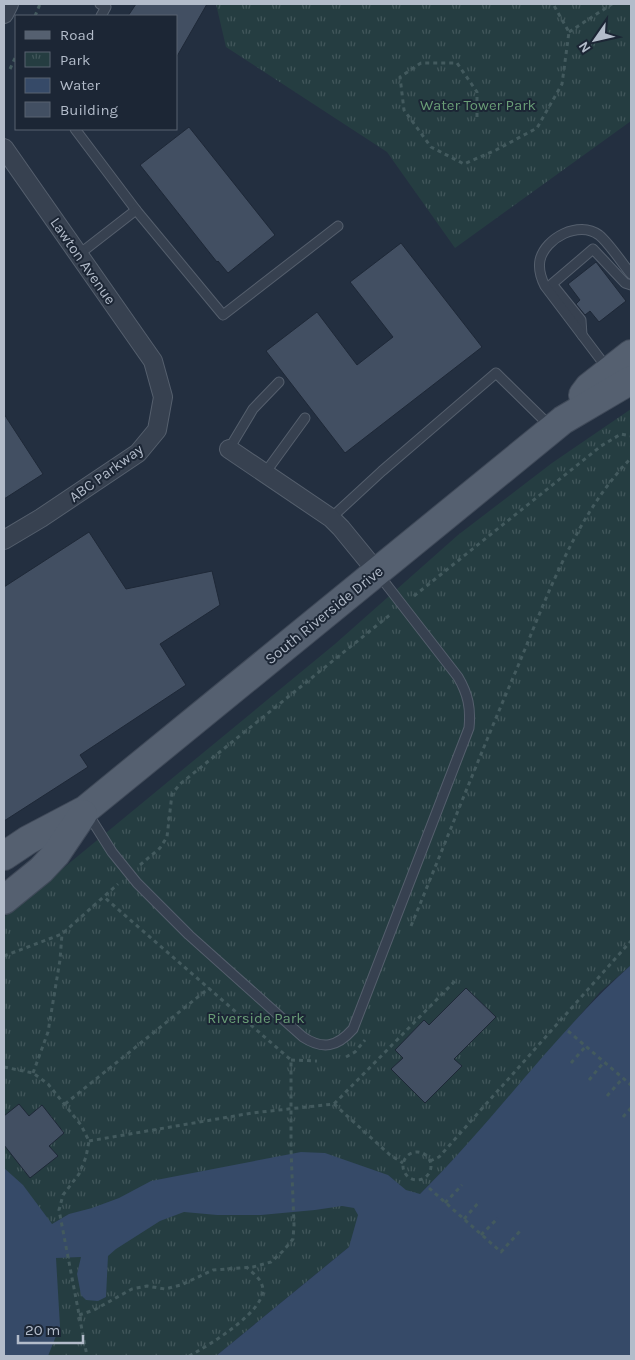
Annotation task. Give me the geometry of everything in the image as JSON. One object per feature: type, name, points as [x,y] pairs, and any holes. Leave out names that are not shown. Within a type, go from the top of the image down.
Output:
[{"type":"main road","name":"South Riverside Drive","points":[[4,856],[28,840],[85,810],[558,424],[589,387],[620,375],[631,354]]},
{"type":"main road","name":"South Riverside Drive","points":[[4,900],[41,870],[56,854],[85,810]]},
{"type":"street","points":[[4,14],[9,4]]},
{"type":"street","name":"Lawton Avenue","points":[[4,148],[153,361],[157,377]]},
{"type":"street","name":"ABC Parkway","points":[[4,540],[41,518],[138,453],[158,430],[163,397],[157,377]]},
{"type":"street","points":[[229,449],[331,518],[377,572]]},
{"type":"lane","points":[[77,130],[136,210],[223,315],[338,226]]},
{"type":"lane","points":[[78,255],[136,210]]},
{"type":"lane","points":[[620,375],[582,334],[545,286],[539,273],[540,259],[550,242],[566,233],[583,228],[598,234],[631,274]]},
{"type":"lane","points":[[582,334],[582,320],[552,284],[593,249],[624,282],[631,284]]},
{"type":"lane","points":[[331,518],[382,470],[496,373],[558,424]]},
{"type":"lane","points":[[229,449],[253,409],[279,382]]},
{"type":"lane","points":[[265,472],[305,418]]},
{"type":"lane","points":[[85,810],[112,852],[130,875],[189,934],[303,1037],[313,1044],[324,1046],[346,1038],[353,1029],[470,728],[470,702],[465,689],[443,656],[377,572]]},
{"type":"path","points":[[477,116],[476,92],[457,63],[421,63],[400,77],[404,110],[431,147],[464,164],[496,150],[537,128],[562,84],[569,32],[554,4]]},
{"type":"path","points":[[569,32],[612,4]]},
{"type":"path","points":[[10,69],[15,58]]},
{"type":"path","points":[[4,956],[62,934],[160,848],[167,837],[172,794],[180,784],[601,446],[621,434],[631,436]]},
{"type":"path","points":[[408,933],[556,573],[588,514],[631,458]]},
{"type":"path","points":[[104,897],[292,1060],[322,1061]]},
{"type":"path","points":[[33,1073],[48,1032],[60,960],[62,934]]},
{"type":"path","points":[[430,1161],[439,1157],[631,941]]},
{"type":"path","points":[[89,1141],[252,1113],[334,1104],[456,980]]},
{"type":"path","points":[[65,1104],[209,988]]},
{"type":"path","points":[[568,1030],[631,1085]]},
{"type":"path","points":[[342,1058],[356,1052],[368,1033]]},
{"type":"path","points":[[571,1063],[586,1046]]},
{"type":"path","points":[[79,1315],[94,1310],[132,1289],[147,1286],[164,1289],[181,1285],[213,1270],[253,1267],[271,1262],[293,1239],[290,1109],[292,1060]]},
{"type":"path","points":[[589,1080],[604,1062]]},
{"type":"path","points":[[4,1067],[33,1073],[48,1084],[81,1125],[89,1141],[86,1158],[79,1174],[63,1196],[59,1210],[87,1356]]},
{"type":"path","points":[[608,1096],[623,1078]]},
{"type":"path","points":[[334,1104],[390,1155],[403,1163]]},
{"type":"path","points":[[624,1117],[631,1108]]},
{"type":"path","points":[[416,1152],[424,1154],[431,1165],[428,1174],[420,1180],[416,1180],[407,1176],[404,1172],[403,1163],[407,1156],[416,1152]]},
{"type":"path","points":[[445,1203],[462,1185]]},
{"type":"path","points":[[429,1188],[501,1252],[520,1232]]},
{"type":"path","points":[[464,1219],[480,1201]]},
{"type":"path","points":[[481,1234],[498,1218]]},
{"type":"path","points":[[189,1356],[222,1337],[247,1316],[257,1304],[262,1295],[262,1285],[246,1267]]},
{"type":"green space","name":"Water Tower Park","points":[[216,4],[631,4],[631,121],[455,248],[387,152],[226,47]]},
{"type":"green space","name":"Riverside Park","points":[[631,409],[631,965],[600,992],[466,1147],[420,1194],[349,1247],[216,1356],[4,1356],[4,917],[335,644],[458,535],[552,463]]},
{"type":"water","points":[[631,965],[631,1356],[216,1356],[349,1247],[358,1215],[354,1208],[342,1206],[261,1215],[217,1215],[184,1212],[160,1221],[108,1256],[106,1297],[98,1301],[86,1300],[81,1295],[77,1274],[81,1257],[56,1258],[60,1326],[48,1356],[4,1356],[4,1168],[23,1185],[52,1224],[69,1214],[119,1198],[151,1181],[301,1152],[325,1153],[388,1175],[406,1190],[420,1194],[576,1020]]},
{"type":"building","points":[[136,4],[207,4],[178,55],[178,15],[129,15]]},
{"type":"building","points":[[189,127],[275,235],[228,273],[217,262],[140,165]]},
{"type":"building","points":[[401,243],[482,347],[345,453],[266,351],[317,312],[357,365],[393,337],[350,282]]},
{"type":"building","points":[[596,262],[626,301],[599,322],[590,311],[585,315],[576,304],[580,300],[568,284]]},
{"type":"building","points":[[4,414],[43,474],[4,499]]},
{"type":"building","points":[[89,532],[126,589],[212,571],[220,605],[160,644],[186,685],[80,755],[88,767],[4,821],[4,587]]},
{"type":"building","points":[[466,988],[496,1017],[454,1059],[462,1066],[425,1103],[391,1069],[403,1058],[395,1050],[424,1020],[429,1025]]},
{"type":"building","points":[[19,1104],[29,1116],[42,1105],[64,1133],[49,1146],[58,1156],[30,1178],[4,1145],[4,1116]]}]
